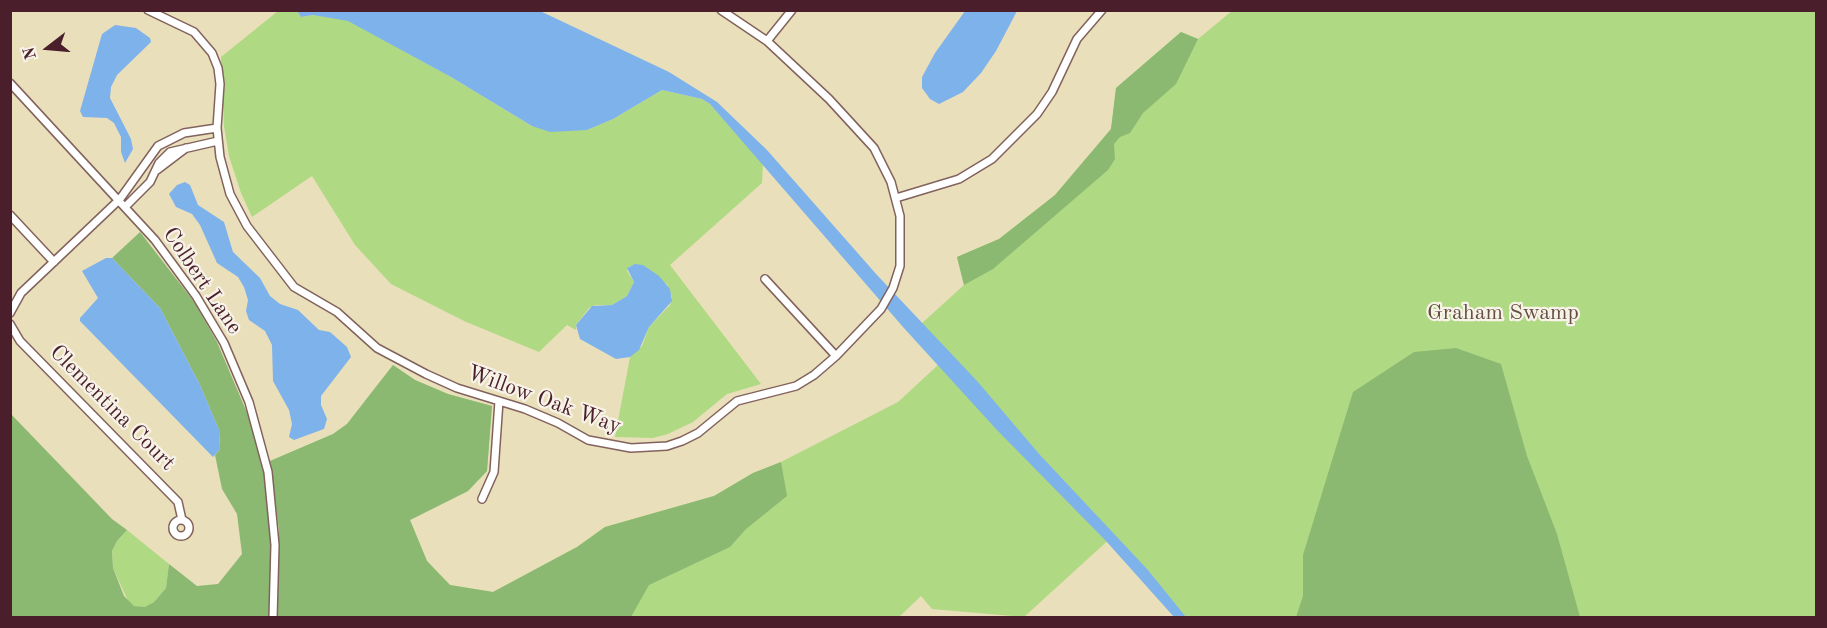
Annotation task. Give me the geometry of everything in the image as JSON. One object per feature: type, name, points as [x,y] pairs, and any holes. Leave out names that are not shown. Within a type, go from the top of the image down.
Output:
[{"type":"street","name":"Willow Oak Way","points":[[148,10],[194,32],[212,54],[220,84],[217,128],[222,170],[235,205],[294,287],[337,312],[368,341],[389,355],[442,382],[558,423],[602,445],[631,448],[667,446],[698,433],[737,401],[796,386],[836,356],[881,309],[893,288],[901,255],[900,216],[896,198],[885,167],[863,133],[767,41],[721,10]]},
{"type":"street","points":[[767,41],[792,10]]},
{"type":"street","points":[[896,198],[959,179],[992,159],[1037,114],[1052,92],[1077,39],[1102,10]]},
{"type":"street","name":"Colbert Lane","points":[[10,83],[120,199],[166,253],[204,307],[224,343],[249,402],[265,459],[272,501],[276,561],[273,618]]},
{"type":"street","points":[[10,313],[18,296],[120,199],[158,146],[184,133],[217,128]]},
{"type":"street","points":[[126,206],[150,182],[157,170],[187,147],[218,141]]},
{"type":"street","points":[[10,215],[54,262]]},
{"type":"street","points":[[765,279],[836,356]]},
{"type":"street","name":"Clementina Court","points":[[10,324],[20,341],[178,502],[182,520]]},
{"type":"street","points":[[482,500],[494,472],[499,401]]},
{"type":"green space","name":"Graham Swamp","points":[[1233,10],[1816,11],[1816,617],[1186,617],[1114,535],[1024,617],[932,609],[921,596],[898,618],[276,617],[279,530],[270,461],[333,434],[347,424],[393,365],[415,380],[448,394],[492,406],[487,471],[468,491],[410,520],[427,561],[450,585],[493,592],[577,547],[605,527],[714,496],[753,473],[781,462],[898,402],[938,365],[910,334],[964,285],[957,257],[999,239],[1055,195],[1111,129],[1116,88],[1181,32],[1198,39]]},
{"type":"green space","points":[[278,11],[297,11],[301,17],[313,15],[348,20],[451,77],[532,126],[587,130],[613,119],[662,90],[702,99],[710,104],[763,163],[762,183],[670,265],[761,384],[727,394],[693,422],[668,434],[653,438],[615,437],[630,357],[642,346],[649,327],[670,305],[672,297],[667,284],[629,266],[627,271],[634,282],[627,296],[612,305],[596,305],[589,308],[576,325],[576,330],[567,325],[539,352],[464,321],[391,284],[355,245],[312,176],[252,217],[241,193],[229,156],[224,126],[221,57]]},
{"type":"green space","points":[[1181,32],[1198,39],[1176,84],[1143,113],[1130,133],[1120,137],[1114,144],[1115,159],[1108,170],[993,269],[964,285],[957,257],[999,239],[1055,195],[1111,129],[1116,88]]},
{"type":"green space","points":[[140,232],[195,303],[217,342],[248,415],[265,475],[272,537],[269,617],[11,617],[10,413],[112,519],[127,530],[112,551],[113,568],[124,596],[134,606],[145,607],[154,602],[166,588],[169,564],[197,586],[218,584],[242,554],[237,514],[222,489],[215,455],[220,449],[219,430],[200,385],[160,308],[112,258]]},
{"type":"green space","points":[[1456,348],[1501,364],[1527,456],[1557,534],[1580,617],[1296,617],[1303,596],[1303,555],[1353,392],[1414,352]]},
{"type":"green space","points":[[393,365],[415,380],[448,394],[492,406],[487,471],[468,491],[410,520],[427,561],[450,585],[493,592],[577,547],[605,527],[714,496],[753,473],[781,462],[787,496],[746,529],[730,547],[649,585],[631,617],[276,617],[279,530],[270,461],[333,434],[347,424]]},
{"type":"green space","points":[[127,530],[169,564],[166,588],[154,602],[145,608],[134,606],[128,601],[113,568],[112,551]]},
{"type":"water","points":[[297,11],[540,11],[669,72],[717,102],[767,150],[877,275],[977,381],[1040,455],[1147,569],[1186,617],[1174,617],[1106,541],[996,429],[903,327],[710,104],[702,99],[662,90],[613,119],[587,130],[550,132],[532,126],[451,77],[348,21],[313,15],[301,17]]},
{"type":"water","points":[[965,11],[1017,11],[996,51],[981,73],[963,92],[939,104],[930,99],[922,88],[922,77],[935,53]]},
{"type":"water","points":[[115,25],[136,28],[150,38],[151,42],[117,75],[111,87],[110,98],[131,139],[133,149],[125,163],[121,152],[121,137],[114,123],[107,118],[83,117],[80,111],[102,34]]},
{"type":"water","points":[[185,182],[190,185],[198,205],[224,222],[233,252],[260,278],[270,296],[280,304],[298,310],[319,330],[330,332],[347,347],[351,357],[321,396],[321,405],[327,419],[324,429],[294,440],[289,437],[292,424],[289,410],[273,381],[272,345],[265,331],[249,320],[246,311],[248,300],[244,287],[238,277],[217,263],[200,225],[192,214],[176,207],[169,194],[177,185]]},
{"type":"water","points":[[106,258],[112,258],[160,308],[200,385],[219,430],[220,449],[213,457],[80,321],[80,318],[98,298],[82,271]]},
{"type":"water","points":[[635,264],[643,265],[659,276],[670,289],[672,301],[649,327],[639,350],[630,357],[616,359],[580,339],[576,325],[592,306],[612,305],[627,296],[634,282],[627,268]]}]
